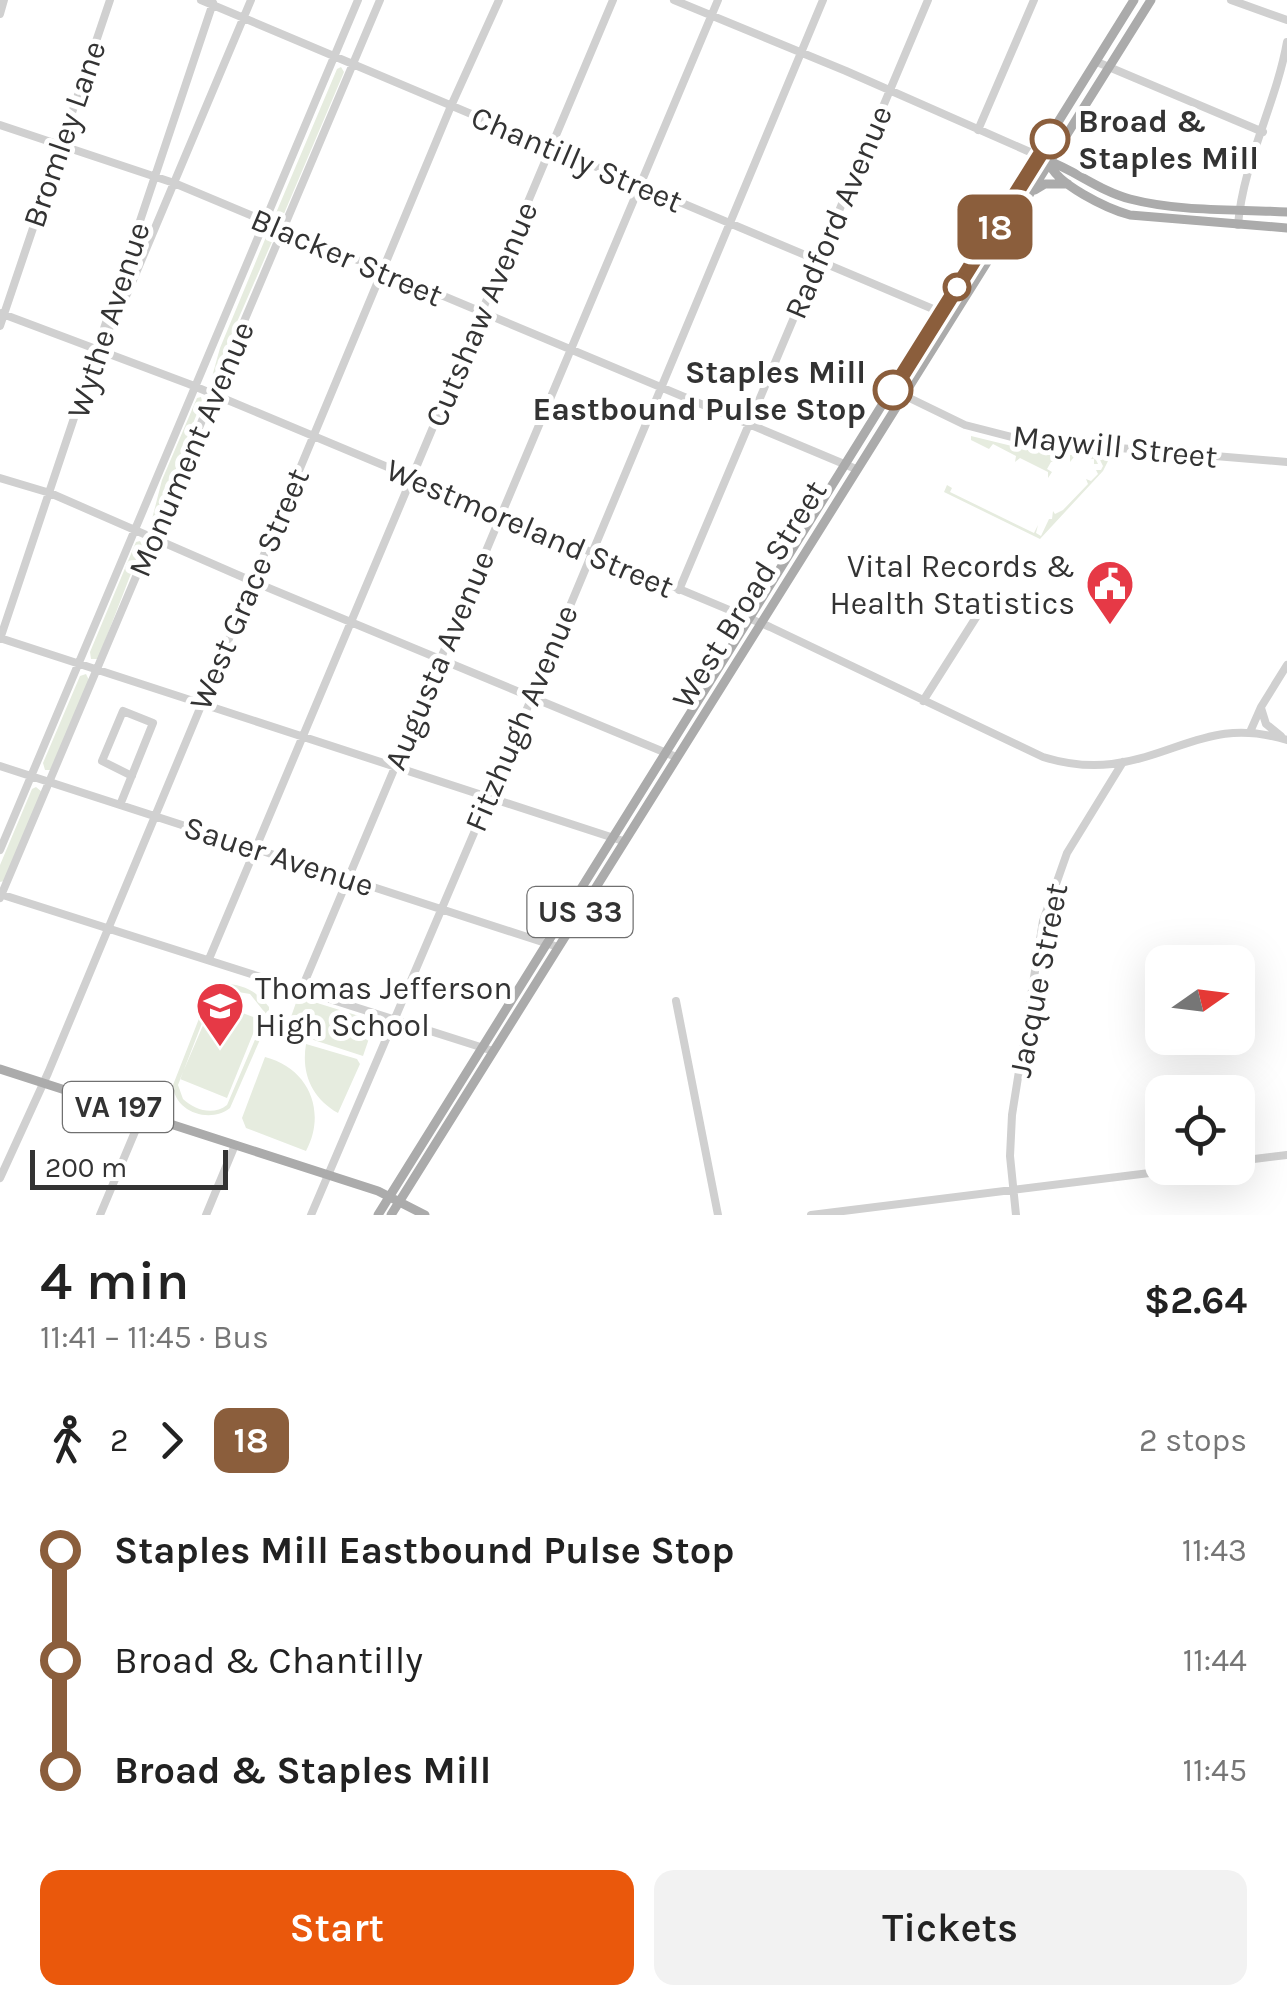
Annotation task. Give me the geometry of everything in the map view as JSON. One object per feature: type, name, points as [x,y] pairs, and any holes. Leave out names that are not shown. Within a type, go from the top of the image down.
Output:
[{"type":"main road","name":"West Broad Street","points":[[947,314],[1028,195],[1044,159],[1134,0]]},
{"type":"main road","name":"West Broad Street","points":[[754,621],[856,469],[898,392],[1044,159],[1151,0]]},
{"type":"main road","points":[[1044,159],[1052,172],[1068,184],[1130,215],[1287,228]]},
{"type":"main road","points":[[1044,159],[1130,200],[1287,212]]},
{"type":"main road","points":[[1028,195],[1045,184],[1068,184]]},
{"type":"main road","name":"West Broad Street","points":[[378,1215],[395,1198],[488,1049],[754,621],[845,465],[898,392]]},
{"type":"main road","name":"VA 197","points":[[0,1069],[395,1198],[425,1215]]},
{"type":"main road","name":"West Broad Street","points":[[391,1215],[395,1198]]},
{"type":"street","points":[[0,14],[4,0]]},
{"type":"street","name":"Bromley Lane","points":[[0,326],[110,0]]},
{"type":"street","name":"Chantilly Street","points":[[202,0],[947,314]]},
{"type":"street","points":[[100,348],[128,292],[251,0]]},
{"type":"street","name":"Monument Avenue","points":[[0,850],[358,0]]},
{"type":"street","name":"Monument Avenue","points":[[0,895],[380,0]]},
{"type":"street","name":"West Grace Street","points":[[0,1178],[499,0]]},
{"type":"street","name":"Cutshaw Avenue","points":[[209,959],[613,0]]},
{"type":"street","points":[[674,0],[1044,159]]},
{"type":"street","name":"Augusta Avenue","points":[[302,988],[718,0]]},
{"type":"street","name":"Fitzhugh Avenue","points":[[312,1215],[823,0]]},
{"type":"street","name":"Radford Avenue","points":[[679,590],[928,0]]},
{"type":"street","points":[[978,130],[1034,0]]},
{"type":"street","points":[[1231,0],[1287,20]]},
{"type":"street","name":"Wythe Avenue","points":[[0,638],[213,2]]},
{"type":"street","points":[[1238,225],[1239,209],[1281,76],[1287,42]]},
{"type":"street","points":[[1097,62],[1263,132]]},
{"type":"street","name":"Blacker Street","points":[[0,125],[174,183],[856,469]]},
{"type":"street","name":"Westmoreland Street","points":[[2,314],[214,394],[754,621],[1043,757],[1084,765],[1123,762],[1212,734],[1250,732],[1286,739]]},
{"type":"street","name":"Maywill Street","points":[[898,392],[966,424],[1023,440],[1287,462]]},
{"type":"street","points":[[0,478],[50,493],[671,755]]},
{"type":"street","points":[[923,700],[982,608]]},
{"type":"street","points":[[0,638],[618,840]]},
{"type":"street","points":[[1250,732],[1287,665]]},
{"type":"street","points":[[1261,706],[1268,726],[1286,739]]},
{"type":"street","points":[[120,805],[132,776],[152,723],[122,711],[102,762],[132,776]]},
{"type":"street","name":"Jacque Street","points":[[1016,1215],[1012,1115],[1043,920],[1067,853],[1123,762]]},
{"type":"street","name":"Sauer Avenue","points":[[0,766],[552,945]]},
{"type":"street","points":[[0,895],[488,1049]]},
{"type":"street","points":[[676,1001],[718,1215]]},
{"type":"street","points":[[100,1215],[142,1115]]},
{"type":"street","points":[[206,1215],[235,1144]]},
{"type":"street","points":[[1255,1159],[1287,1155]]},
{"type":"street","points":[[811,1215],[1145,1174]]},
{"type":"shaded area","points":[[341,67],[344,72],[283,216],[278,218],[276,213]]},
{"type":"shaded area","points":[[272,233],[274,237],[210,384],[220,348],[266,237]]},
{"type":"shaded area","points":[[201,397],[190,441],[155,522],[151,523],[162,480],[197,398]]},
{"type":"shaded area","points":[[971,436],[1058,453],[1057,462],[1051,462],[1047,469],[1052,472],[1048,478],[1048,472],[1020,458],[1015,462],[1016,456],[993,444],[989,449],[971,440]]},
{"type":"shaded area","points":[[1070,455],[1110,457],[1103,471],[1040,539],[944,492],[947,485],[952,488],[950,492],[1034,533],[1038,525],[1036,533],[1041,536],[1053,511],[1055,514],[1063,510],[1088,484],[1086,479],[1091,481],[1103,466],[1100,460],[1094,464],[1094,459],[1074,457],[1070,462]]},
{"type":"shaded area","points":[[136,542],[142,545],[98,659],[91,659],[90,652]]},
{"type":"shaded area","points":[[86,674],[89,680],[51,770],[45,770],[43,763],[80,676]]},
{"type":"shaded area","points":[[36,787],[42,792],[4,881],[0,882],[0,865]]},
{"type":"shaded area","points":[[220,984],[248,989],[269,1007],[269,1019],[230,1108],[203,1115],[180,1102],[173,1085],[209,993]],"holes":[[[221,989],[250,994],[266,1014],[227,1105],[210,1111],[193,1106],[183,1099],[178,1085],[211,1000]]]},
{"type":"shaded area","points":[[298,997],[375,1021],[363,1056],[286,1031]]},
{"type":"shaded area","points":[[213,1002],[259,1019],[227,1098],[180,1079]]},
{"type":"shaded area","points":[[306,1044],[357,1059],[360,1064],[338,1113],[321,1100],[310,1084],[305,1065]]},
{"type":"shaded area","points":[[265,1057],[293,1071],[310,1094],[315,1121],[306,1151],[246,1128],[242,1118]]},
{"type":"bus line","name":"18","points":[[893,390],[1050,139]]},
{"type":"place","name":"Broad & Staples Mill","points":[[1050,139]]},
{"type":"place","name":"Staples Mill Eastbound Pulse Stop","points":[[893,390]]},
{"type":"place","name":"Vital Records & Health Statistics","points":[[1110,626]]},
{"type":"place","name":"Thomas Jefferson High School","points":[[220,1048]]}]
